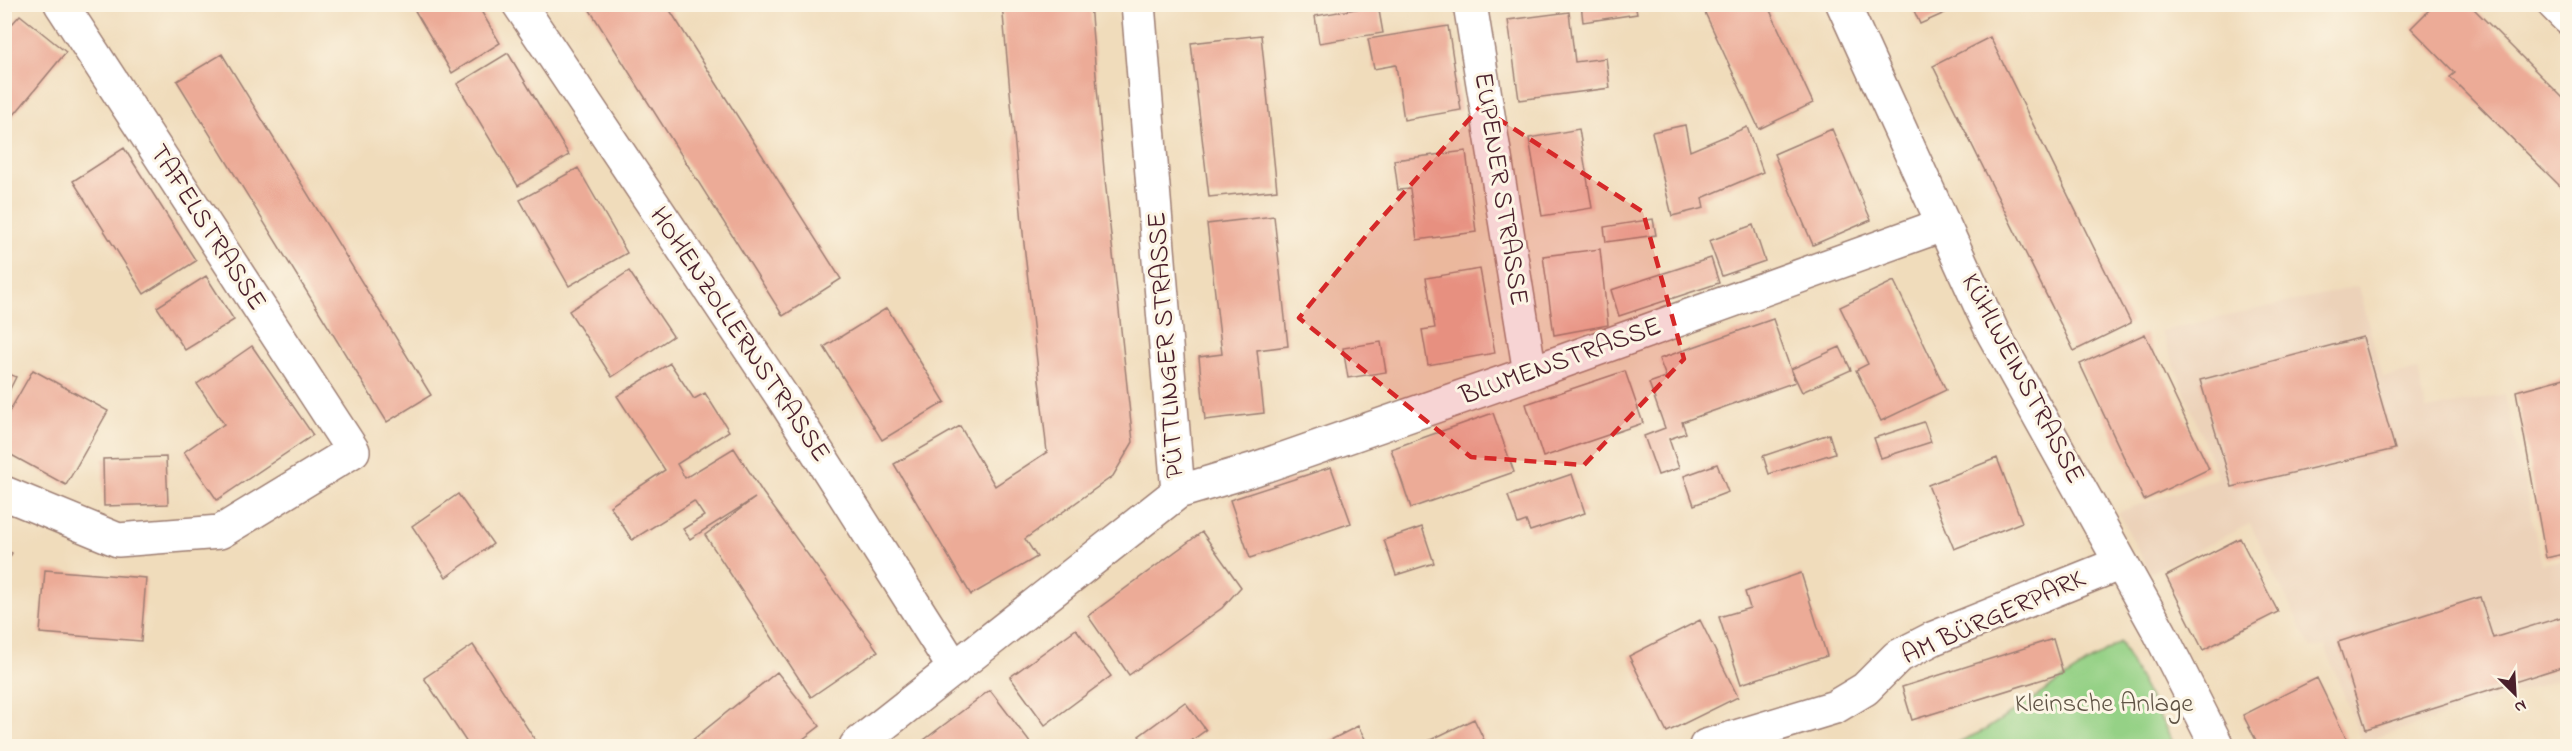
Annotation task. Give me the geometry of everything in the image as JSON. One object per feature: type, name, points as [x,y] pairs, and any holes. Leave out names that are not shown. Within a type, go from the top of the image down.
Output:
[{"type":"street","name":"TAFELSTRASSE","points":[[4,493],[118,540],[220,532],[353,451],[61,4]]},
{"type":"street","name":"HOHENZOLLERNSTRASSE","points":[[519,4],[785,401],[955,669]]},
{"type":"street","name":"PÜTTLINGER STRASSE","points":[[856,747],[1179,492],[1138,4]]},
{"type":"street","name":"EUPENER STRASSE","points":[[1470,4],[1530,374]]},
{"type":"street","name":"KÜHLWEINSTRASSE","points":[[1842,4],[1992,331],[2160,633],[2217,747]]},
{"type":"street","points":[[2554,4],[2568,18]]},
{"type":"street","name":"BLUMENSTRASSE","points":[[1179,492],[1255,469],[1530,374],[1942,225]]},
{"type":"street","name":"AM BÜRGERPARK","points":[[1706,747],[1834,707],[1865,689],[1897,657],[1934,638],[2121,563]]},
{"type":"highlighted area","points":[[1480,107],[1643,212],[1684,359],[1584,465],[1471,457],[1299,318],[1369,232]]},
{"type":"shaded area","points":[[2359,286],[2382,377],[2418,370],[2426,410],[2505,394],[2542,564],[2567,559],[2567,677],[2362,742],[2325,646],[2311,649],[2250,524],[2150,573],[2118,512],[2218,478],[2161,331]]},
{"type":"green space","name":"Kleinsche Anlage","points":[[2120,642],[2175,746],[1950,746],[1985,730]]},
{"type":"building","points":[[411,4],[477,4],[500,43],[452,73]]},
{"type":"building","points":[[586,4],[666,4],[841,279],[783,316]]},
{"type":"building","points":[[1002,4],[1090,4],[1104,170],[1133,442],[1113,476],[1025,539],[1037,557],[971,595],[894,464],[960,426],[995,486],[1047,452],[1024,244]]},
{"type":"building","points":[[1581,4],[1635,4],[1637,14],[1583,22]]},
{"type":"building","points":[[1701,4],[1767,4],[1813,103],[1759,129]]},
{"type":"building","points":[[1911,4],[1965,4],[1920,24]]},
{"type":"building","points":[[2358,4],[2380,4],[2378,11]]},
{"type":"building","points":[[2435,4],[2469,4],[2568,103],[2568,186],[2564,190],[2450,77],[2455,73],[2411,28]]},
{"type":"building","points":[[1378,5],[1383,33],[1319,43],[1315,16]]},
{"type":"building","points":[[1569,12],[1575,62],[1606,58],[1610,88],[1519,100],[1508,20]]},
{"type":"building","points":[[20,15],[66,52],[4,127],[4,33]]},
{"type":"building","points":[[1448,26],[1461,110],[1404,120],[1396,65],[1374,69],[1368,39]]},
{"type":"building","points":[[1261,35],[1277,190],[1209,197],[1191,43]]},
{"type":"building","points":[[1990,37],[2131,323],[2074,351],[1933,66]]},
{"type":"building","points":[[508,53],[569,155],[518,186],[457,84]]},
{"type":"building","points":[[222,54],[431,395],[387,422],[177,81]]},
{"type":"building","points":[[1685,125],[1690,151],[1747,127],[1763,172],[1702,198],[1704,208],[1672,216],[1652,132]]},
{"type":"building","points":[[1579,129],[1592,208],[1542,216],[1529,138]]},
{"type":"building","points":[[1832,129],[1871,220],[1813,245],[1774,154]]},
{"type":"building","points":[[124,148],[196,261],[144,294],[73,181]]},
{"type":"building","points":[[1466,151],[1476,232],[1417,240],[1410,189],[1398,190],[1394,160]]},
{"type":"building","points":[[578,168],[627,253],[569,286],[520,200]]},
{"type":"building","points":[[1274,216],[1288,346],[1257,350],[1264,413],[1205,420],[1199,357],[1222,354],[1207,224]]},
{"type":"building","points":[[1653,219],[1656,235],[1606,242],[1604,227]]},
{"type":"building","points":[[1753,225],[1765,261],[1722,276],[1709,241]]},
{"type":"building","points":[[1600,249],[1608,325],[1554,335],[1543,256]]},
{"type":"building","points":[[1711,258],[1719,283],[1619,316],[1611,290]]},
{"type":"building","points":[[1480,269],[1495,353],[1428,365],[1422,330],[1435,328],[1426,278]]},
{"type":"building","points":[[629,271],[673,336],[612,377],[569,311]]},
{"type":"building","points":[[206,276],[234,320],[185,350],[157,307]]},
{"type":"building","points":[[1894,281],[1946,390],[1881,421],[1856,370],[1868,364],[1840,307]]},
{"type":"building","points":[[887,308],[945,402],[882,440],[824,347]]},
{"type":"building","points":[[1773,319],[1795,382],[1682,422],[1686,433],[1669,439],[1679,468],[1658,475],[1644,436],[1665,428],[1649,383],[1666,377],[1659,359]]},
{"type":"building","points":[[2145,334],[2209,469],[2144,500],[2080,364]]},
{"type":"building","points":[[2363,337],[2395,449],[2232,487],[2200,380]]},
{"type":"building","points":[[1381,342],[1386,372],[1348,378],[1343,348]]},
{"type":"building","points":[[252,346],[313,435],[217,500],[184,452],[224,424],[197,384]]},
{"type":"building","points":[[1840,347],[1851,370],[1802,392],[1791,369]]},
{"type":"building","points":[[670,363],[694,399],[705,393],[729,431],[677,464],[685,478],[734,448],[763,493],[878,651],[811,697],[705,535],[755,498],[690,539],[683,529],[704,516],[694,501],[632,540],[610,506],[665,470],[617,396]]},
{"type":"building","points":[[33,370],[108,411],[66,485],[4,451],[4,421]]},
{"type":"building","points":[[1625,371],[1643,423],[1543,457],[1526,404]]},
{"type":"building","points":[[4,372],[16,377],[4,401]]},
{"type":"building","points":[[2568,377],[2568,553],[2546,558],[2516,391]]},
{"type":"building","points":[[1493,413],[1514,472],[1411,508],[1391,449]]},
{"type":"building","points":[[1924,422],[1931,442],[1881,458],[1874,438]]},
{"type":"building","points":[[1829,434],[1835,453],[1769,474],[1763,456]]},
{"type":"building","points":[[166,457],[168,504],[104,506],[103,459]]},
{"type":"building","points":[[1997,458],[2022,522],[1954,549],[1928,485]]},
{"type":"building","points":[[1717,464],[1728,492],[1694,505],[1684,476]]},
{"type":"building","points":[[1331,467],[1351,523],[1250,558],[1230,500]]},
{"type":"building","points":[[1572,474],[1585,513],[1530,531],[1526,521],[1518,524],[1508,496]]},
{"type":"building","points":[[458,494],[493,544],[446,577],[412,526]]},
{"type":"building","points":[[1422,527],[1434,563],[1396,575],[1384,540]]},
{"type":"building","points":[[1202,532],[1241,587],[1222,608],[1129,675],[1088,616]]},
{"type":"building","points":[[2240,538],[2278,612],[2203,650],[2166,576]]},
{"type":"building","points":[[4,549],[12,553],[4,568]]},
{"type":"building","points":[[45,570],[146,578],[141,641],[40,633]]},
{"type":"building","points":[[1801,573],[1827,656],[1741,684],[1719,617],[1750,608],[1745,592]]},
{"type":"building","points":[[2480,597],[2493,638],[2568,615],[2568,665],[2366,729],[2338,642]]},
{"type":"building","points":[[1700,620],[1738,697],[1667,732],[1629,656]]},
{"type":"building","points":[[1076,629],[1111,676],[1045,725],[1010,677]]},
{"type":"building","points":[[2053,639],[2063,673],[1912,720],[1902,687]]},
{"type":"building","points":[[473,645],[539,746],[469,746],[424,678]]},
{"type":"building","points":[[777,672],[820,726],[794,746],[685,746]]},
{"type":"building","points":[[2317,678],[2347,740],[2333,746],[2259,746],[2243,715]]},
{"type":"building","points":[[990,690],[1031,744],[1028,746],[916,746]]},
{"type":"building","points":[[1185,702],[1206,730],[1184,746],[1147,746],[1139,736]]},
{"type":"building","points":[[1474,719],[1487,746],[1418,746]]},
{"type":"building","points":[[1358,726],[1369,746],[1319,746]]}]
